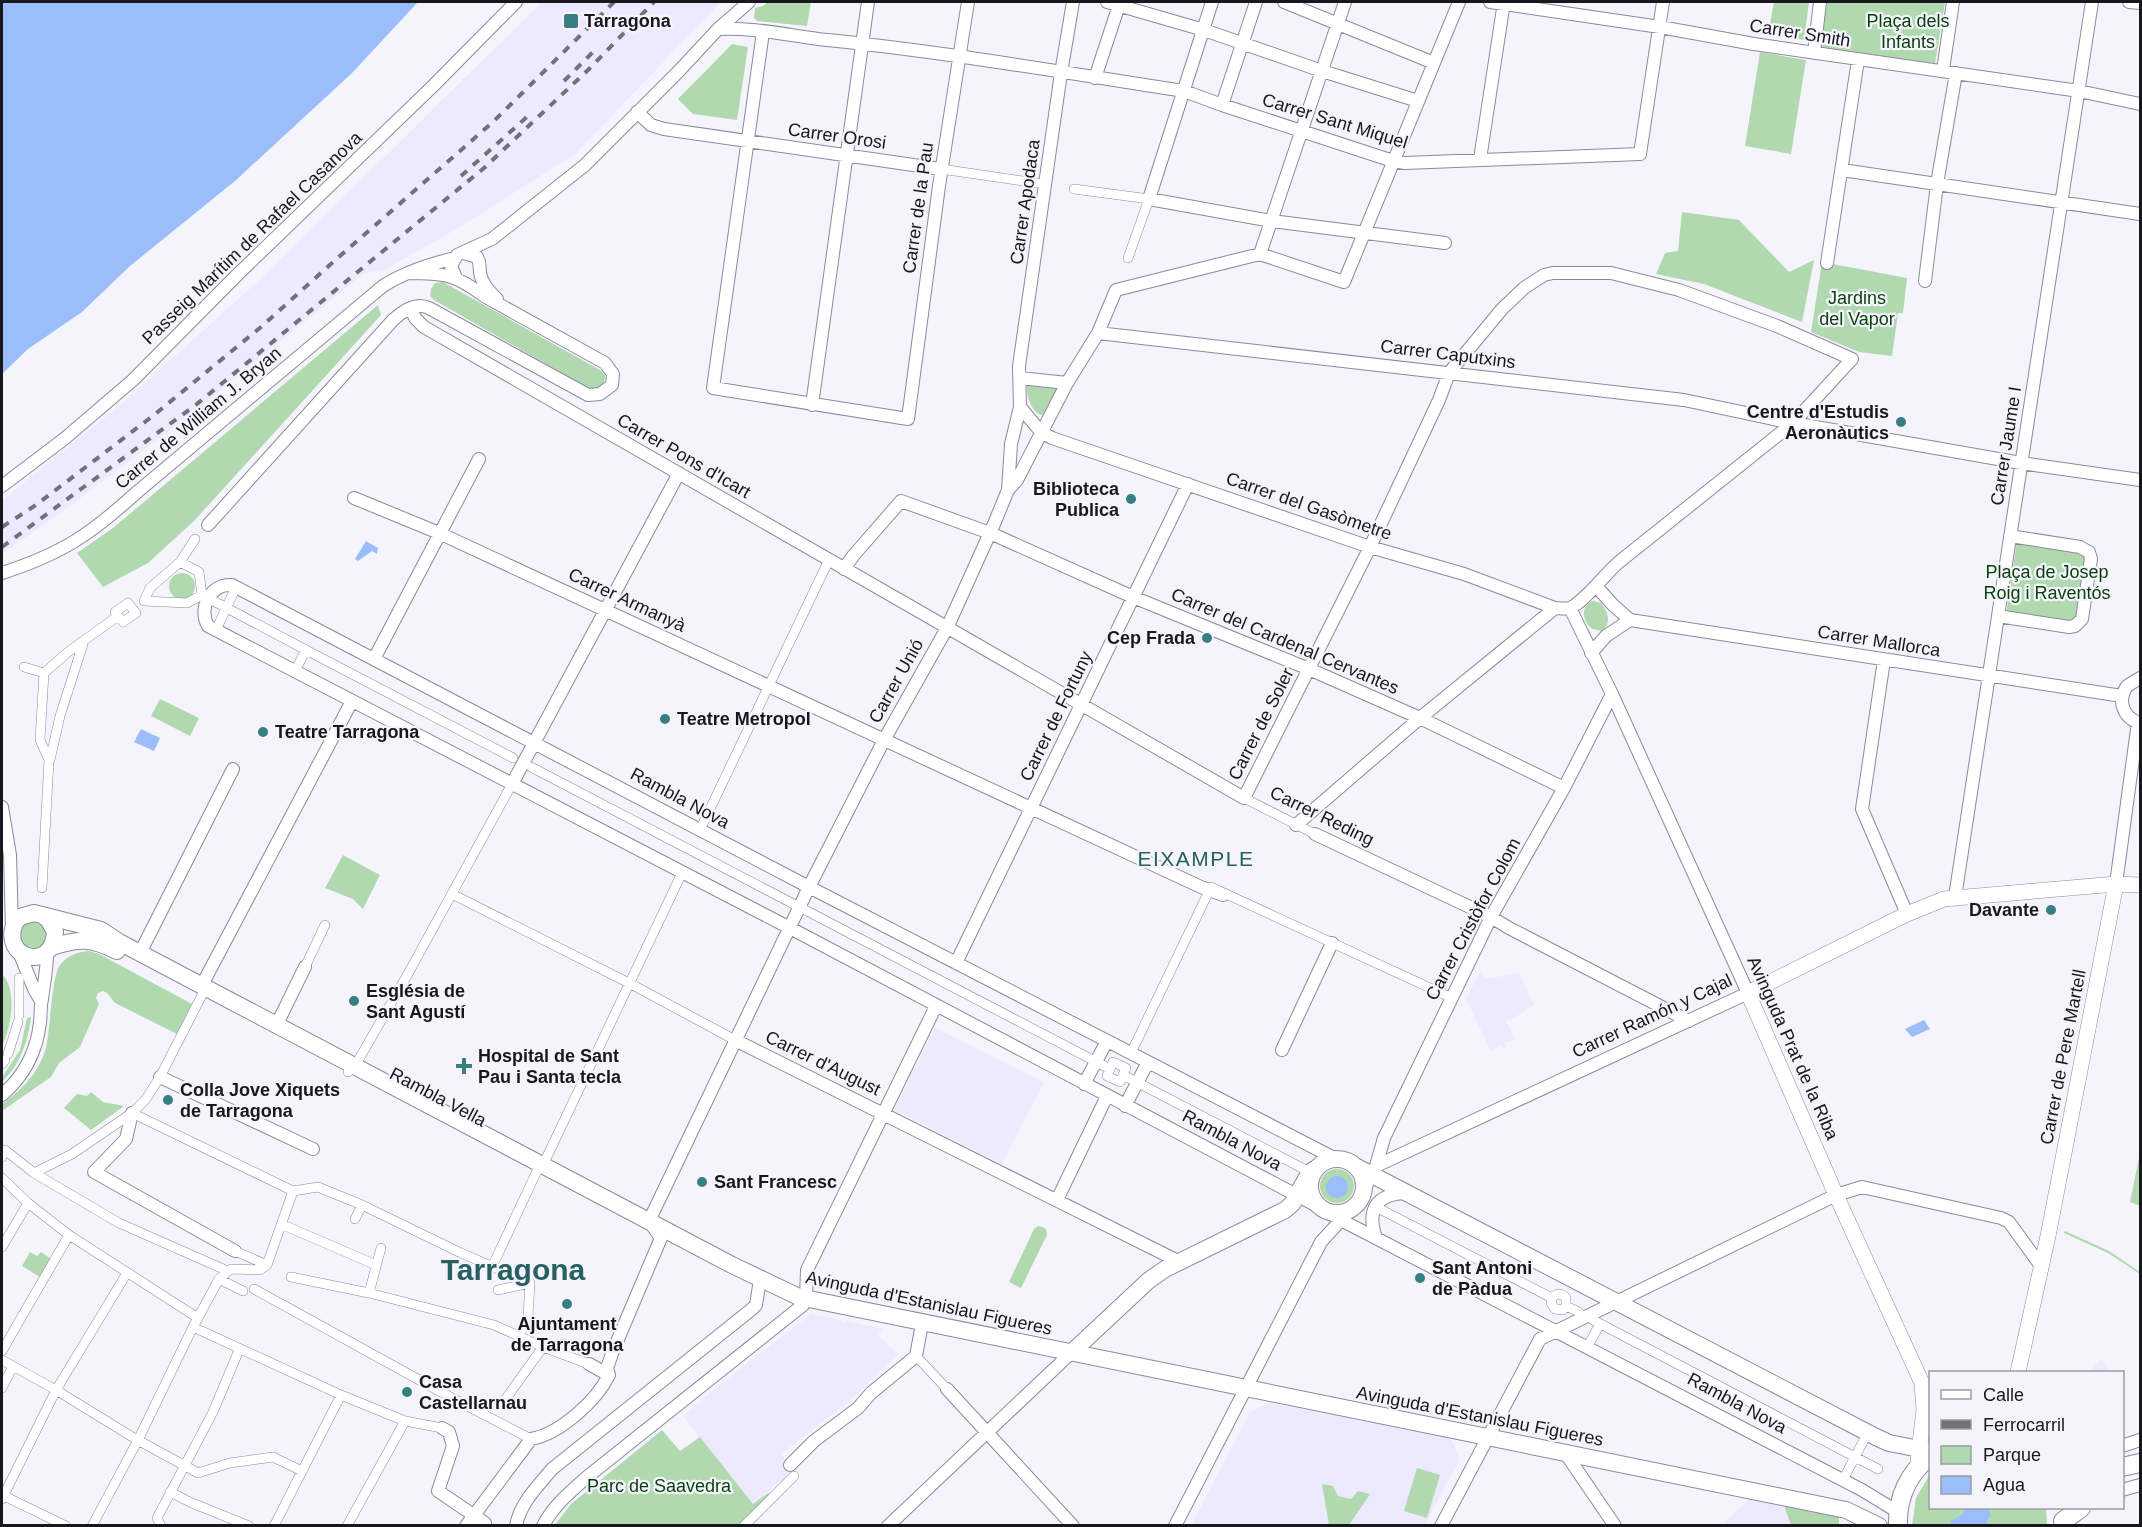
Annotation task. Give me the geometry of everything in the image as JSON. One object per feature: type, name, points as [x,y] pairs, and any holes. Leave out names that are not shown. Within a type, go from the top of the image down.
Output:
[{"type":"main road","name":"Rambla Vella","points":[[42,915],[101,930],[202,990],[540,1168],[649,1221],[780,1290]]},
{"type":"main road","points":[[42,915],[53,925],[55,932],[49,950],[33,957],[12,951],[12,930],[20,917],[42,915]]},
{"type":"main road","name":"Rambla Vella","points":[[49,950],[83,940],[97,942],[277,1024],[352,1069]]},
{"type":"main road","points":[[1310,1169],[1336,1159]]},
{"type":"main road","name":"Rambla Nova","points":[[1336,1159],[1374,1170],[1408,1193],[1876,1437],[1925,1456]]},
{"type":"main road","points":[[1310,1169],[1311,1195],[1334,1213],[1357,1204],[1363,1192],[1364,1182],[1355,1166]]},
{"type":"main road","name":"Rambla Vella","points":[[540,1168],[661,1238],[759,1286],[804,1302]]},
{"type":"main road","points":[[1071,1353],[1148,1281],[1180,1262],[1285,1210],[1297,1196],[1310,1169]]},
{"type":"main road","points":[[649,1221],[670,1227],[797,1291],[804,1302]]},
{"type":"main road","name":"Avinguda d'Estanislau Figueres","points":[[780,1290],[804,1302],[921,1329],[1040,1353],[1071,1353]]},
{"type":"main road","name":"Avinguda d'Estanislau Figueres","points":[[804,1302],[1071,1353],[1846,1510],[1879,1526]]},
{"type":"main road","points":[[1898,1519],[1904,1489],[1925,1456]]},
{"type":"main road","points":[[2062,1518],[2079,1509]]},
{"type":"street","name":"Passeig Marítim de Rafael Casanova","points":[[2,486],[64,439],[133,380],[516,2]]},
{"type":"street","points":[[749,2],[747,14],[749,22],[763,32],[712,388],[812,405],[868,2]]},
{"type":"street","points":[[461,280],[475,279],[492,239],[585,165],[718,29],[749,2]]},
{"type":"street","name":"Carrer de la Pau","points":[[812,405],[908,419],[941,169],[968,2]]},
{"type":"street","name":"Carrer Apodaca","points":[[1020,407],[1019,366],[1041,183],[1073,2]]},
{"type":"street","points":[[1128,258],[1212,2]]},
{"type":"street","points":[[1222,105],[1256,2]]},
{"type":"street","points":[[1284,2],[1434,63]]},
{"type":"street","points":[[1346,2],[1260,254],[1344,282],[1459,2]]},
{"type":"street","name":"Carrer Smith","points":[[1490,2],[1858,60],[2079,91],[2140,104]]},
{"type":"street","points":[[1660,27],[1663,2]]},
{"type":"street","points":[[1814,53],[1820,2]]},
{"type":"street","points":[[1942,70],[1953,2]]},
{"type":"street","name":"Carrer Jaume I","points":[[1955,897],[2092,2]]},
{"type":"street","points":[[2129,2],[2140,3]]},
{"type":"street","points":[[1095,78],[1115,3],[1418,101]]},
{"type":"street","points":[[1480,159],[1504,3]]},
{"type":"street","name":"Carrer Sant Miquel","points":[[718,29],[742,28],[1184,91],[1393,161],[1405,163],[1640,154],[1660,27]]},
{"type":"street","points":[[1827,263],[1858,60]]},
{"type":"street","points":[[1925,280],[1937,184],[1956,73]]},
{"type":"street","name":"Carrer Orosi","points":[[637,112],[657,128],[1041,183]]},
{"type":"street","points":[[1842,170],[2140,214]]},
{"type":"street","points":[[1074,189],[1149,199],[1272,221],[1445,243]]},
{"type":"street","name":"Carrer de William J. Bryan","points":[[2,573],[56,553],[109,518],[383,286],[408,273],[460,255],[492,239]]},
{"type":"street","name":"Carrer Unió","points":[[1008,490],[1046,435],[1067,383],[1098,333],[1116,290],[1260,254]]},
{"type":"street","points":[[208,525],[378,336],[399,314],[411,308],[424,306],[588,395],[600,394],[612,386],[613,374],[605,363],[484,296],[461,280],[451,266],[460,255],[473,255],[487,288],[505,306]]},
{"type":"street","name":"Carrer de William J. Bryan","points":[[408,273],[436,273],[461,280]]},
{"type":"street","name":"Carrer de Soler","points":[[1244,798],[1370,547],[1439,400],[1449,373],[1502,309],[1524,288],[1544,275],[1553,273],[1611,273],[1679,290],[1777,326],[1852,359],[1793,423]]},
{"type":"street","name":"Carrer Pons d'Icart","points":[[411,308],[417,321],[424,327],[947,628]]},
{"type":"street","name":"Carrer Caputxins","points":[[1098,333],[1684,400],[1793,423],[2021,463],[2140,480]]},
{"type":"street","points":[[1020,378],[1067,383]]},
{"type":"street","points":[[1020,407],[1046,435]]},
{"type":"street","name":"Carrer Unió","points":[[649,1221],[809,887],[884,740],[947,628],[1008,490],[1011,444],[1020,407]]},
{"type":"street","points":[[1296,825],[1420,718],[1556,608],[1570,608],[1599,581],[1793,423]]},
{"type":"street","name":"Carrer del Gasòmetre","points":[[1046,435],[1370,547],[1464,574],[1556,608]]},
{"type":"street","points":[[374,660],[479,459]]},
{"type":"street","points":[[352,1069],[452,894],[679,473]]},
{"type":"street","name":"Carrer de Fortuny","points":[[956,963],[1188,484]]},
{"type":"street","name":"Carrer Armanyà","points":[[354,498],[439,533],[1223,895]]},
{"type":"street","name":"Carrer del Cardenal Cervantes","points":[[844,569],[900,501],[990,533],[1133,597],[1309,669],[1420,718],[1564,788]]},
{"type":"street","points":[[1998,616],[2069,627],[2075,626],[2082,619],[2091,559],[2089,552],[2080,547],[2010,536]]},
{"type":"street","points":[[49,760],[40,740],[44,674],[118,616],[123,622],[136,613],[132,609],[144,601],[150,588],[180,562],[195,539]]},
{"type":"street","points":[[144,601],[187,603],[202,595],[199,572],[180,562]]},
{"type":"street","points":[[700,830],[826,566]]},
{"type":"street","points":[[1591,653],[1606,636],[1630,620],[1613,605],[1599,581]]},
{"type":"street","points":[[228,585],[236,587],[216,630],[208,626],[204,610],[208,598],[216,589],[228,585]]},
{"type":"street","name":"Rambla Nova","points":[[236,587],[809,887],[1336,1159]]},
{"type":"street","points":[[208,598],[513,758]]},
{"type":"street","name":"Avinguda Prat de la Riba","points":[[1570,608],[1612,694],[1748,993],[1836,1196],[1926,1388],[1925,1456]]},
{"type":"street","name":"Carrer Mallorca","points":[[1630,620],[2122,696]]},
{"type":"street","name":"Carrer Reding","points":[[947,628],[1244,798],[1491,917],[1689,1021]]},
{"type":"street","name":"Rambla Nova","points":[[216,630],[1862,1490],[1898,1519]]},
{"type":"street","points":[[42,888],[49,760],[60,716],[84,641]]},
{"type":"street","points":[[295,671],[306,650]]},
{"type":"street","points":[[1884,660],[1862,809],[1907,914]]},
{"type":"street","points":[[24,667],[44,674]]},
{"type":"street","points":[[2115,885],[2139,723],[2126,714],[2122,706],[2122,696],[2127,686],[2140,678]]},
{"type":"street","name":"Carrer Cristòfor Colom","points":[[1374,1170],[1384,1138],[1491,917],[1564,788],[1612,694]]},
{"type":"street","points":[[37,1172],[72,1154],[132,1113],[146,1099],[160,1077],[202,990],[352,701]]},
{"type":"street","name":"Rambla Nova","points":[[531,767],[1110,1069],[1113,1062],[1126,1068],[1123,1075],[1137,1083],[1310,1169]]},
{"type":"street","points":[[140,953],[233,770]]},
{"type":"street","points":[[2,807],[10,855],[12,930]]},
{"type":"street","points":[[492,1267],[682,873]]},
{"type":"street","name":"Carrer de Pere Martell","points":[[2018,1371],[2048,1236],[2115,885]]},
{"type":"street","name":"Carrer Ramón y Cajal","points":[[1374,1170],[1933,903],[1955,897],[2140,885]]},
{"type":"street","points":[[1131,1053],[1210,889],[1452,998]]},
{"type":"street","name":"Carrer d'August","points":[[452,894],[629,983],[735,1040],[1180,1262]]},
{"type":"street","points":[[277,1024],[325,925]]},
{"type":"street","points":[[1282,1050],[1332,943]]},
{"type":"street","points":[[2,1095],[19,1077],[36,1045],[49,950]]},
{"type":"street","points":[[12,951],[41,1001]]},
{"type":"street","points":[[5,1060],[19,1019],[19,978]]},
{"type":"street","points":[[543,1526],[548,1516],[587,1476],[804,1302],[807,1270],[936,1006]]},
{"type":"street","points":[[1084,1084],[1107,1041]]},
{"type":"street","points":[[1125,1106],[1148,1062]]},
{"type":"street","points":[[160,1077],[316,1150]]},
{"type":"street","points":[[1057,1200],[1107,1096]]},
{"type":"street","points":[[132,1113],[292,1191],[318,1187],[530,1283]]},
{"type":"street","points":[[132,1113],[126,1139],[94,1172],[235,1251],[267,1265]]},
{"type":"street","points":[[2,1157],[5,1150],[118,1223],[228,1271]]},
{"type":"street","points":[[1363,1192],[1374,1170]]},
{"type":"street","points":[[37,1172],[146,1231],[146,1236]]},
{"type":"street","points":[[2,1178],[28,1203],[69,1235],[127,1273],[195,1323],[239,1350],[405,1421],[442,1428],[449,1432],[453,1446],[438,1491],[470,1521],[485,1523]]},
{"type":"street","points":[[1441,1526],[1540,1339],[1836,1196],[1862,1187],[2001,1218],[2008,1222],[2041,1266]]},
{"type":"street","points":[[92,1526],[219,1279],[228,1271],[237,1268],[261,1270],[267,1265],[292,1191]]},
{"type":"street","points":[[1376,1238],[1373,1221],[1379,1202],[1391,1194],[1408,1193]]},
{"type":"street","points":[[2,1247],[28,1203]]},
{"type":"street","points":[[355,1219],[362,1205]]},
{"type":"street","points":[[1376,1207],[1552,1298],[1551,1303],[1555,1309],[1563,1310],[1566,1306],[1579,1312]]},
{"type":"street","points":[[1174,1526],[1334,1213]]},
{"type":"street","points":[[254,1289],[452,1398],[531,1438],[538,1437],[571,1419],[603,1388],[609,1375],[607,1368],[613,1351],[661,1238],[649,1221]]},
{"type":"street","points":[[281,1224],[376,1265]]},
{"type":"street","points":[[2,1351],[69,1235]]},
{"type":"street","points":[[369,1293],[381,1248]]},
{"type":"street","points":[[66,1526],[2,1496],[56,1390],[127,1273]]},
{"type":"street","points":[[291,1277],[369,1293],[494,1325],[589,1364],[609,1375]]},
{"type":"street","points":[[219,1279],[243,1291]]},
{"type":"street","points":[[498,1290],[530,1283]]},
{"type":"street","points":[[519,1336],[528,1316],[530,1283]]},
{"type":"street","points":[[516,1526],[518,1516],[529,1496],[552,1469],[756,1305],[759,1286]]},
{"type":"street","name":"Rambla Nova","points":[[1590,1342],[1597,1322],[1878,1469]]},
{"type":"street","points":[[744,1526],[792,1471],[814,1441],[858,1408],[871,1393],[916,1356],[921,1329]]},
{"type":"street","points":[[502,1404],[543,1347]]},
{"type":"street","points":[[161,1526],[157,1518],[213,1412],[239,1350]]},
{"type":"street","points":[[888,1526],[1071,1353]]},
{"type":"street","points":[[916,1356],[1073,1526]]},
{"type":"street","points":[[2,1360],[198,1473],[230,1463],[273,1457],[302,1471]]},
{"type":"street","points":[[2,1388],[13,1366]]},
{"type":"street","points":[[274,1526],[341,1395]]},
{"type":"street","points":[[347,1526],[405,1421]]},
{"type":"street","points":[[470,1521],[531,1438]]},
{"type":"street","points":[[1846,1474],[1865,1438]]},
{"type":"street","points":[[2124,1445],[2140,1440]]},
{"type":"street","points":[[1566,1454],[1615,1526]]},
{"type":"street","points":[[2124,1489],[2140,1485]]},
{"type":"street","points":[[171,1490],[192,1503],[249,1526]]},
{"type":"street","points":[[215,1526],[219,1515]]},
{"type":"shaded area","points":[[542,2],[721,2],[575,154],[460,227],[384,270],[363,274],[194,412],[2,554],[2,500],[119,406],[255,284]]},
{"type":"shaded area","points":[[1481,970],[1485,979],[1519,973],[1534,1005],[1506,1021],[1515,1039],[1505,1043],[1507,1047],[1503,1049],[1501,1046],[1491,1051],[1466,999]]},
{"type":"shaded area","points":[[935,1028],[1044,1082],[1002,1164],[894,1110]]},
{"type":"shaded area","points":[[811,1314],[841,1320],[843,1323],[847,1321],[883,1329],[878,1335],[898,1355],[847,1403],[781,1454],[794,1470],[753,1504],[683,1416]]},
{"type":"shaded area","points":[[2101,1360],[2110,1369],[2108,1371],[2090,1371]]},
{"type":"shaded area","points":[[1271,1403],[1451,1439],[1460,1459],[1425,1525],[1191,1526],[1250,1412]]},
{"type":"shaded area","points":[[1749,1499],[1784,1506],[1791,1525],[1721,1526]]},
{"type":"green space","points":[[768,2],[811,2],[807,26],[757,21],[754,18],[755,8]]},
{"type":"green space","points":[[1774,2],[1809,2],[1804,40],[1768,34]]},
{"type":"green space","name":"Plaça dels Infants","points":[[1827,2],[1945,2],[1935,64],[1820,47]]},
{"type":"green space","points":[[732,44],[748,47],[737,120],[693,114],[678,99]]},
{"type":"green space","points":[[1760,52],[1806,60],[1791,154],[1745,146]]},
{"type":"green space","points":[[1682,212],[1739,220],[1789,272],[1814,260],[1802,322],[1704,284],[1656,274],[1665,253],[1678,251]]},
{"type":"green space","name":"Jardins del Vapor","points":[[1822,262],[1907,278],[1903,313],[1898,313],[1892,356],[1859,352],[1811,332]]},
{"type":"green space","points":[[443,282],[600,370],[605,375],[604,387],[593,391],[434,300],[430,296],[431,289],[435,283]]},
{"type":"green space","points":[[378,305],[381,315],[194,521],[148,563],[103,587],[77,553],[113,528]]},
{"type":"green space","points":[[1027,385],[1058,389],[1046,414],[1040,415],[1032,406],[1028,398]]},
{"type":"green space","name":"Plaça de Josep Roig i Raventós","points":[[2017,541],[2082,551],[2087,556],[2075,623],[2006,614]]},
{"type":"green space","points":[[182,573],[191,577],[195,586],[191,595],[182,599],[173,595],[169,586],[173,577]]},
{"type":"green space","points":[[1593,601],[1601,603],[1606,610],[1608,621],[1602,631],[1592,629],[1584,618],[1586,606]]},
{"type":"green space","points":[[160,699],[199,718],[190,736],[151,716]]},
{"type":"green space","points":[[343,855],[380,875],[363,909],[353,899],[325,888]]},
{"type":"green space","points":[[33,921],[43,925],[47,935],[43,945],[33,949],[23,945],[19,935],[23,925]]},
{"type":"green space","points":[[89,951],[99,954],[192,1004],[177,1034],[115,1003],[107,993],[103,991],[98,993],[96,998],[99,1004],[80,1047],[59,1063],[51,1077],[2,1111],[2,1104],[28,1081],[42,1060],[47,1042],[55,981],[60,965],[73,955]]},
{"type":"green space","points":[[2,974],[10,989],[11,1009],[8,1029],[2,1046]]},
{"type":"green space","points":[[31,1017],[22,1052],[14,1068],[2,1082],[2,1077],[20,1050],[27,1018]]},
{"type":"green space","points":[[91,1092],[103,1102],[124,1106],[91,1130],[64,1108],[77,1094],[87,1096]]},
{"type":"green space","points":[[2140,1153],[2140,1206],[2130,1202]]},
{"type":"green space","points":[[1337,1169],[1349,1174],[1354,1186],[1349,1198],[1337,1203],[1325,1198],[1320,1186],[1325,1174]]},
{"type":"green space","points":[[1038,1226],[1047,1231],[1047,1235],[1021,1288],[1009,1282],[1034,1229]]},
{"type":"green space","points":[[2065,1231],[2109,1251],[2140,1274],[2108,1253],[2064,1233]]},
{"type":"green space","points":[[30,1252],[37,1256],[41,1252],[51,1259],[40,1277],[22,1266]]},
{"type":"green space","name":"Parc de Saavedra","points":[[662,1430],[680,1451],[700,1437],[753,1504],[768,1493],[770,1495],[739,1525],[554,1526],[571,1504]]},
{"type":"green space","points":[[1417,1468],[1440,1475],[1427,1518],[1404,1511]]},
{"type":"green space","points":[[1929,1476],[1929,1509],[2046,1509],[2047,1525],[1912,1526],[1916,1498]]},
{"type":"green space","points":[[1322,1484],[1333,1486],[1338,1496],[1351,1499],[1358,1491],[1370,1494],[1349,1525],[1329,1525]]},
{"type":"green space","points":[[1784,1506],[1839,1517],[1839,1525],[1791,1525]]},
{"type":"water","points":[[2,2],[418,2],[352,73],[235,181],[130,266],[82,312],[28,349],[2,374]]},
{"type":"water","points":[[366,541],[378,548],[377,554],[372,551],[358,561],[355,559]]},
{"type":"water","points":[[141,729],[160,738],[154,751],[134,742]]},
{"type":"water","points":[[1924,1020],[1930,1029],[1912,1037],[1905,1029]]},
{"type":"water","points":[[1337,1176],[1345,1179],[1348,1187],[1345,1195],[1337,1198],[1329,1195],[1326,1187],[1329,1179]]},
{"type":"water","points":[[1966,1509],[1988,1509],[1991,1515],[1987,1521],[1988,1525],[1951,1525],[1951,1521],[1963,1514]]},
{"type":"railway","points":[[2,527],[36,505],[154,415],[261,327],[493,122],[614,2]]},
{"type":"railway","points":[[2,547],[197,404],[484,168],[588,70],[654,2]]},
{"type":"railway","points":[[564,81],[596,49]]},
{"type":"railway","points":[[461,176],[528,116]]},
{"type":"place","name":"Tarragona","points":[[571,21]]},
{"type":"place","name":"Centre d'Estudis Aeronàutics","points":[[1901,422]]},
{"type":"place","name":"Biblioteca Publica","points":[[1131,499]]},
{"type":"place","name":"Cep Frada","points":[[1207,638]]},
{"type":"place","name":"Teatre Metropol","points":[[665,719]]},
{"type":"place","name":"Teatre Tarragona","points":[[263,732]]},
{"type":"place","name":"Davante","points":[[2051,910]]},
{"type":"place","name":"Església de Sant Agustí","points":[[354,1001]]},
{"type":"place","name":"Hospital de Sant Pau i Santa tecla","points":[[464,1066]]},
{"type":"place","name":"Colla Jove Xiquets de Tarragona","points":[[168,1100]]},
{"type":"place","name":"Sant Francesc","points":[[702,1182]]},
{"type":"place","name":"Sant Antoni de Pàdua","points":[[1420,1278]]},
{"type":"place","name":"Ajuntament de Tarragona","points":[[567,1304]]},
{"type":"place","name":"Casa Castellarnau","points":[[407,1392]]},
{"type":"district","name":"EIXAMPLE","points":[[1196,859]]},
{"type":"district","name":"Tarragona","points":[[513,1270]]}]
